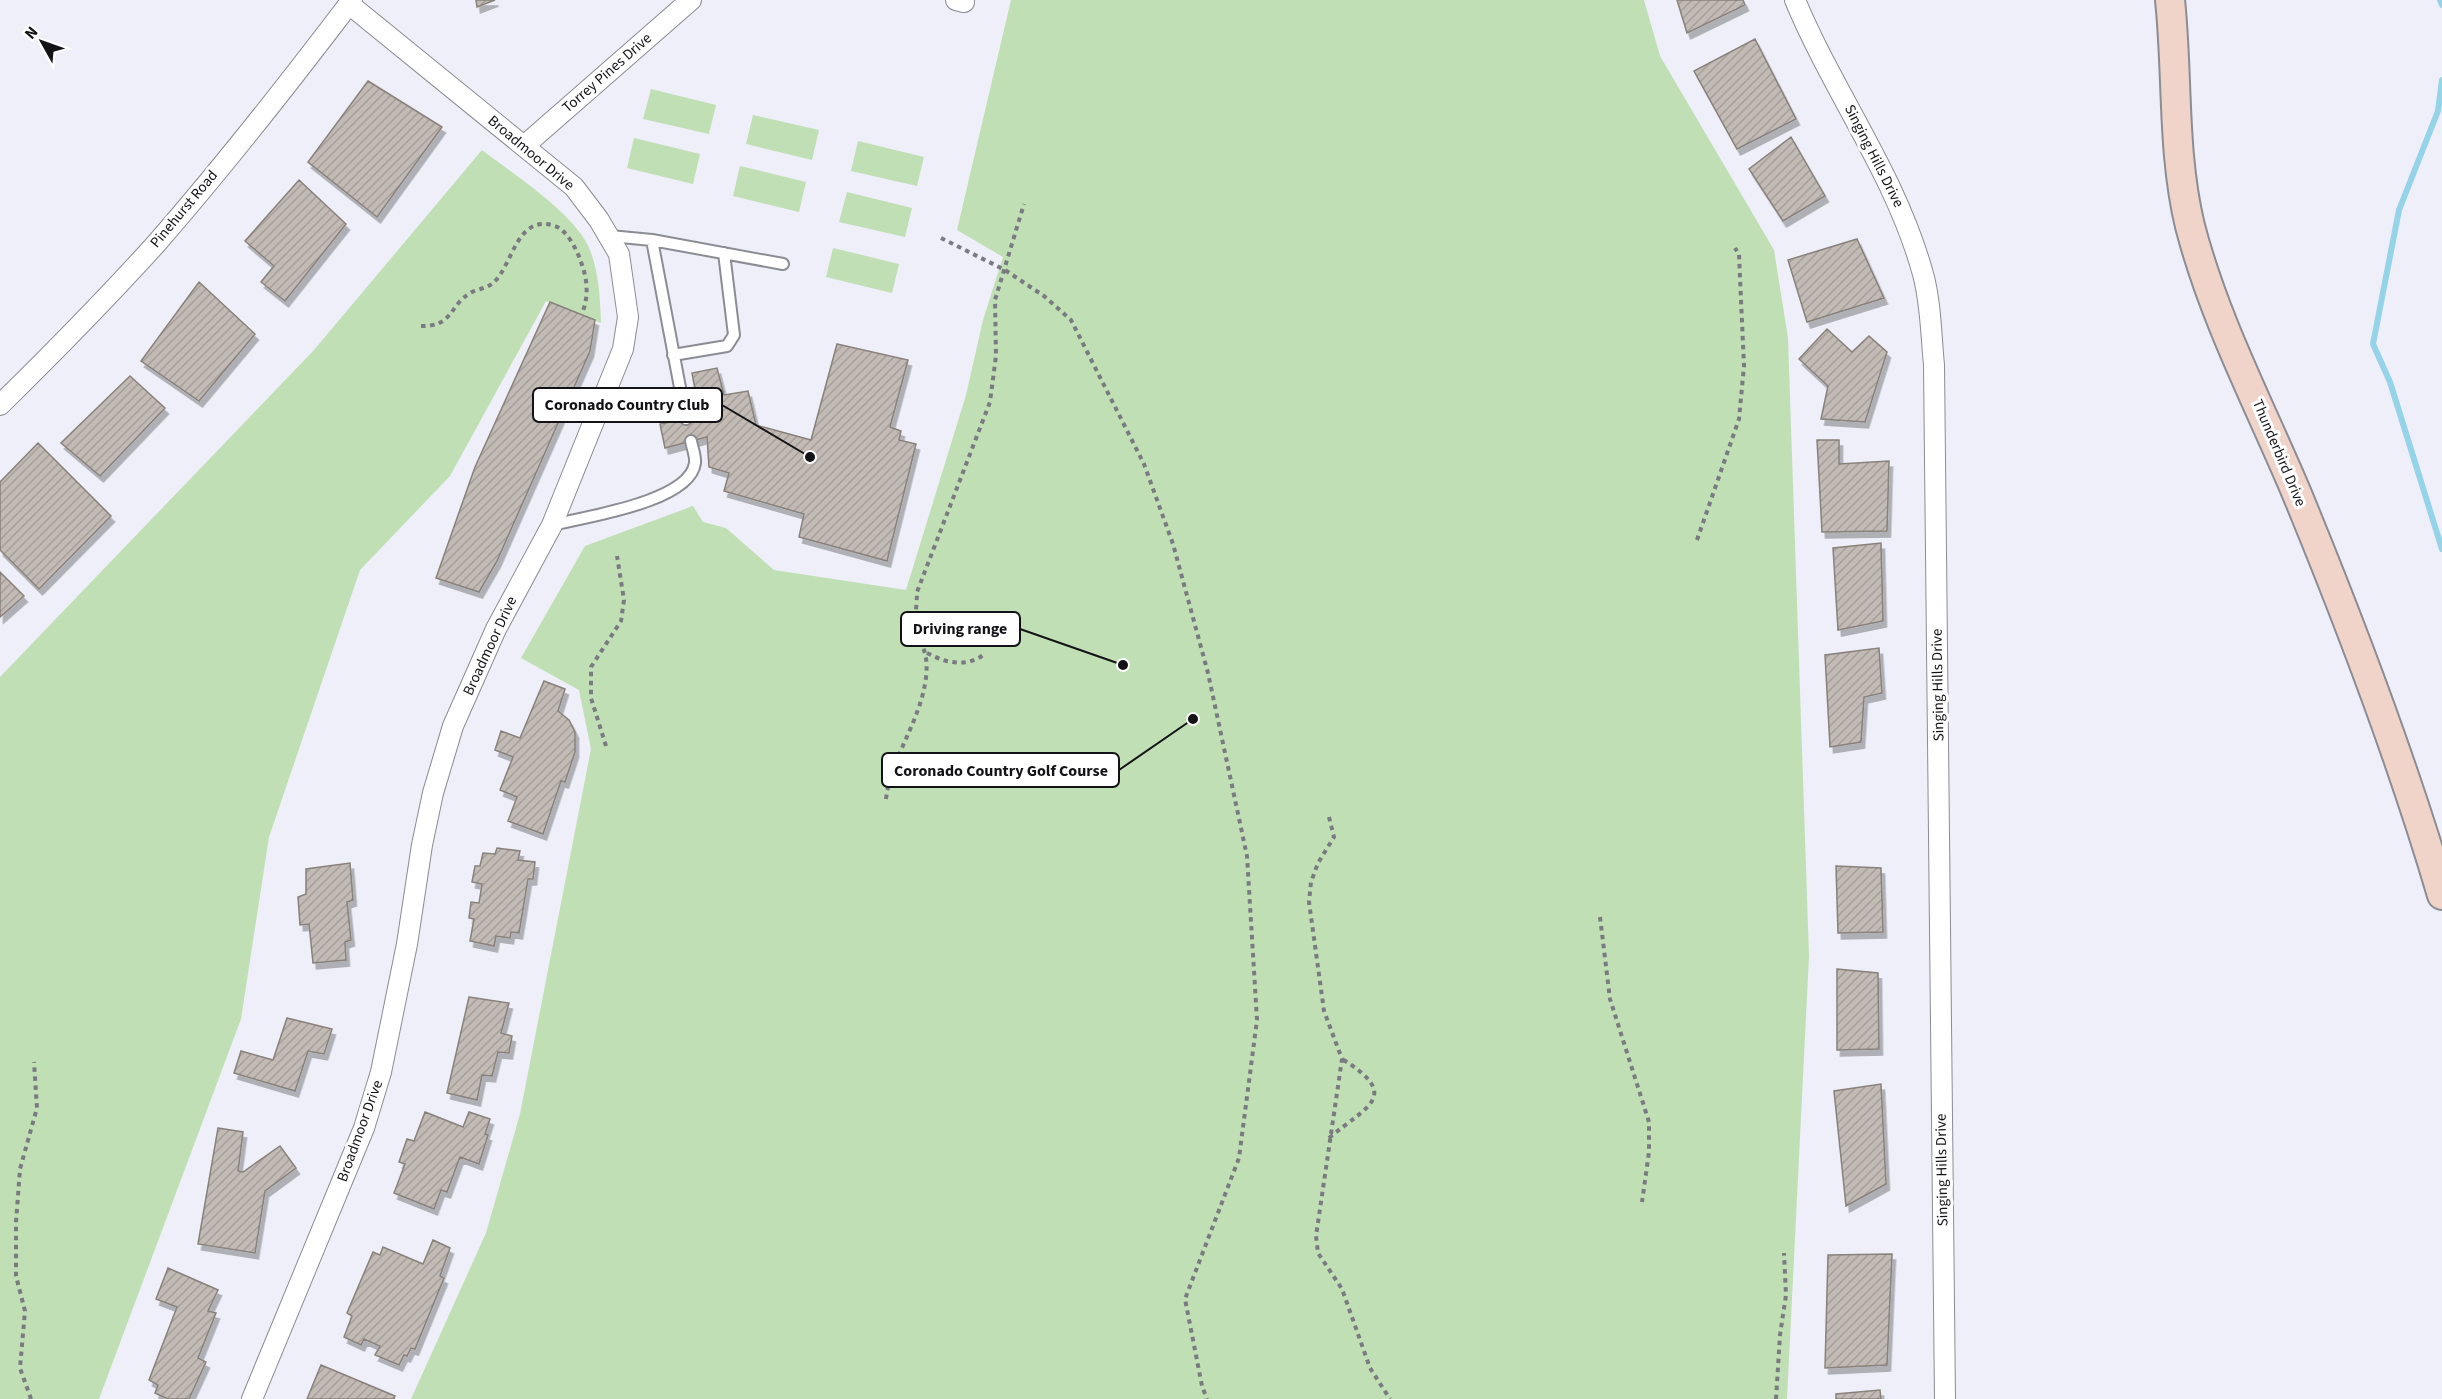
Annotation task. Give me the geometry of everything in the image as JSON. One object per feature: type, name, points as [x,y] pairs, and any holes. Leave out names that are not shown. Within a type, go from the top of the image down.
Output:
[{"type":"street","name":"Torrey Pines Drive","points":[[524,146],[691,0]]},
{"type":"street","name":"Singing Hills Drive","points":[[1795,0],[1821,57],[1889,180],[1902,209],[1924,277],[1930,320],[1934,377],[1939,729],[1945,1399]]},
{"type":"street","name":"Thunderbird Drive","points":[[2170,0],[2180,165],[2189,223],[2198,254],[2221,320],[2298,496],[2380,707],[2417,810],[2442,895]]},
{"type":"street","name":"Broadmoor Drive","points":[[252,1399],[364,1128],[378,1083],[406,944],[422,845],[433,793],[453,726],[496,629],[552,525],[623,349],[627,306],[619,254],[610,236],[574,187],[350,2]]},
{"type":"street","name":"Pinehurst Road","points":[[0,405],[56,351],[156,243],[303,64],[350,2]]},
{"type":"lane","points":[[610,236],[652,240],[783,264]]},
{"type":"lane","points":[[652,240],[686,419]]},
{"type":"lane","points":[[673,355],[727,346],[734,335],[724,253]]},
{"type":"lane","points":[[552,525],[668,494],[686,482],[695,464],[691,441]]},
{"type":"path","points":[[886,799],[888,782],[917,715],[926,678],[927,653],[916,624],[917,592],[990,402],[996,356],[995,300],[1024,204]]},
{"type":"path","points":[[421,326],[436,326],[448,318],[471,292],[494,282],[518,241],[533,226],[546,223],[558,226],[572,243],[581,260],[587,281],[584,311]]},
{"type":"path","points":[[941,238],[1005,270],[1044,296],[1071,320],[1101,374],[1144,464],[1173,544],[1208,673],[1247,856],[1257,1020],[1239,1158],[1185,1299],[1202,1386],[1207,1399]]},
{"type":"path","points":[[1697,540],[1739,419],[1744,366],[1740,278],[1738,254],[1735,248]]},
{"type":"path","points":[[606,746],[591,698],[591,667],[621,621],[624,600],[617,556]]},
{"type":"path","points":[[927,653],[945,662],[960,663],[978,659],[985,654]]},
{"type":"path","points":[[1329,817],[1334,837],[1318,863],[1311,882],[1310,902],[1324,1011],[1342,1059],[1316,1236],[1318,1253],[1342,1289],[1370,1368],[1389,1399]]},
{"type":"path","points":[[1600,917],[1610,999],[1649,1122],[1649,1152],[1642,1202]]},
{"type":"path","points":[[1329,1139],[1364,1111],[1373,1101],[1375,1092],[1372,1080],[1342,1059]]},
{"type":"path","points":[[31,1399],[20,1368],[25,1311],[16,1276],[16,1232],[20,1169],[37,1108],[34,1062]]},
{"type":"path","points":[[1776,1399],[1780,1335],[1786,1295],[1784,1253]]},
{"type":"green space","points":[[1011,0],[1644,0],[1660,56],[1774,250],[1788,338],[1809,956],[1787,1399],[411,1399],[486,1233],[520,1114],[591,749],[579,690],[521,658],[585,546],[693,506],[703,522],[726,528],[774,570],[906,590],[966,395],[983,320],[1003,257],[957,230]]},
{"type":"green space","points":[[651,89],[716,105],[709,134],[643,119]]},
{"type":"green space","points":[[753,115],[819,130],[812,160],[746,144]]},
{"type":"green space","points":[[634,138],[700,154],[693,184],[627,168]]},
{"type":"green space","points":[[858,141],[924,157],[917,186],[851,171]]},
{"type":"green space","points":[[482,150],[558,209],[583,236],[595,268],[601,323],[546,301],[450,476],[360,570],[269,837],[241,1019],[99,1399],[0,1399],[0,677],[314,350]]},
{"type":"green space","points":[[740,166],[806,182],[799,212],[733,196]]},
{"type":"green space","points":[[847,192],[912,208],[905,237],[839,222]]},
{"type":"green space","points":[[833,248],[899,264],[892,293],[826,277]]},
{"type":"building","points":[[476,0],[495,0],[477,7]]},
{"type":"building","points":[[1677,0],[1743,0],[1745,5],[1687,33]]},
{"type":"building","points":[[1755,39],[1796,119],[1737,149],[1694,71]]},
{"type":"building","points":[[368,81],[442,127],[377,217],[308,162]]},
{"type":"building","points":[[1791,137],[1825,196],[1783,221],[1749,169]]},
{"type":"building","points":[[299,180],[346,224],[285,301],[261,282],[274,266],[245,241]]},
{"type":"building","points":[[1857,239],[1884,298],[1807,322],[1788,260]]},
{"type":"building","points":[[199,282],[255,334],[199,401],[141,361]]},
{"type":"building","points":[[550,302],[595,320],[590,351],[497,561],[479,592],[436,578],[475,467]]},
{"type":"building","points":[[1827,329],[1852,352],[1869,336],[1887,352],[1865,422],[1821,419],[1828,386],[1799,359]]},
{"type":"building","points":[[837,344],[908,360],[890,427],[901,431],[899,440],[916,444],[887,561],[799,537],[804,514],[724,491],[729,473],[709,467],[707,437],[665,448],[660,424],[700,416],[692,373],[717,368],[724,395],[748,391],[756,425],[811,440]]},
{"type":"building","points":[[130,376],[165,408],[100,476],[61,443]]},
{"type":"building","points":[[1817,440],[1839,440],[1839,464],[1889,461],[1887,531],[1822,532]]},
{"type":"building","points":[[38,443],[111,516],[39,589],[0,550],[0,482]]},
{"type":"building","points":[[1881,543],[1883,621],[1838,630],[1833,548]]},
{"type":"building","points":[[0,572],[24,596],[0,617]]},
{"type":"building","points":[[1879,648],[1882,693],[1864,697],[1861,742],[1830,747],[1825,655]]},
{"type":"building","points":[[544,681],[565,689],[558,711],[569,720],[575,732],[575,752],[565,782],[561,781],[543,834],[508,821],[517,797],[500,790],[513,757],[495,750],[501,731],[520,738]]},
{"type":"building","points":[[497,848],[520,851],[518,860],[535,862],[533,879],[528,879],[519,933],[511,932],[510,938],[496,936],[494,946],[470,941],[474,919],[469,918],[471,902],[479,903],[482,884],[472,882],[475,866],[480,866],[483,853],[495,854]]},
{"type":"building","points":[[350,863],[353,900],[347,902],[351,940],[345,942],[346,960],[313,963],[309,924],[300,925],[298,897],[306,894],[306,869]]},
{"type":"building","points":[[1836,866],[1881,868],[1883,932],[1838,933]]},
{"type":"building","points":[[1837,969],[1878,973],[1879,1049],[1837,1050]]},
{"type":"building","points":[[469,997],[509,1003],[501,1033],[512,1036],[509,1053],[498,1052],[492,1076],[482,1075],[477,1100],[447,1093]]},
{"type":"building","points":[[287,1018],[332,1029],[324,1054],[308,1051],[295,1091],[234,1073],[241,1051],[273,1060]]},
{"type":"building","points":[[1881,1084],[1886,1184],[1846,1206],[1834,1091]]},
{"type":"building","points":[[425,1112],[463,1127],[469,1112],[490,1119],[485,1134],[488,1135],[479,1164],[460,1157],[447,1192],[441,1190],[434,1209],[394,1193],[405,1164],[399,1162],[407,1139],[414,1141]]},
{"type":"building","points":[[218,1128],[243,1132],[238,1171],[243,1172],[280,1146],[296,1168],[265,1191],[255,1253],[198,1244]]},
{"type":"building","points":[[433,1240],[450,1248],[440,1276],[444,1278],[415,1349],[411,1348],[407,1356],[404,1355],[399,1365],[375,1355],[380,1346],[364,1339],[361,1345],[344,1337],[352,1316],[347,1313],[373,1252],[380,1255],[383,1247],[423,1264]]},
{"type":"building","points":[[1892,1254],[1887,1365],[1825,1368],[1828,1255]]},
{"type":"building","points":[[168,1268],[218,1290],[208,1311],[216,1313],[198,1358],[206,1362],[189,1399],[168,1399],[155,1393],[158,1385],[149,1380],[177,1307],[156,1299]]},
{"type":"building","points":[[321,1365],[395,1396],[394,1399],[307,1399]]},
{"type":"building","points":[[1880,1390],[1881,1399],[1836,1399],[1836,1394]]},
{"type":"waterway","points":[[2440,0],[2442,5]]},
{"type":"waterway","points":[[2442,80],[2438,111],[2399,210],[2373,344],[2390,382],[2442,549]]},
{"type":"place","name":"Coronado Country Club","points":[[810,457]]},
{"type":"place","name":"Driving range","points":[[1123,665]]},
{"type":"place","name":"Coronado Country Golf Course","points":[[1193,719]]}]
